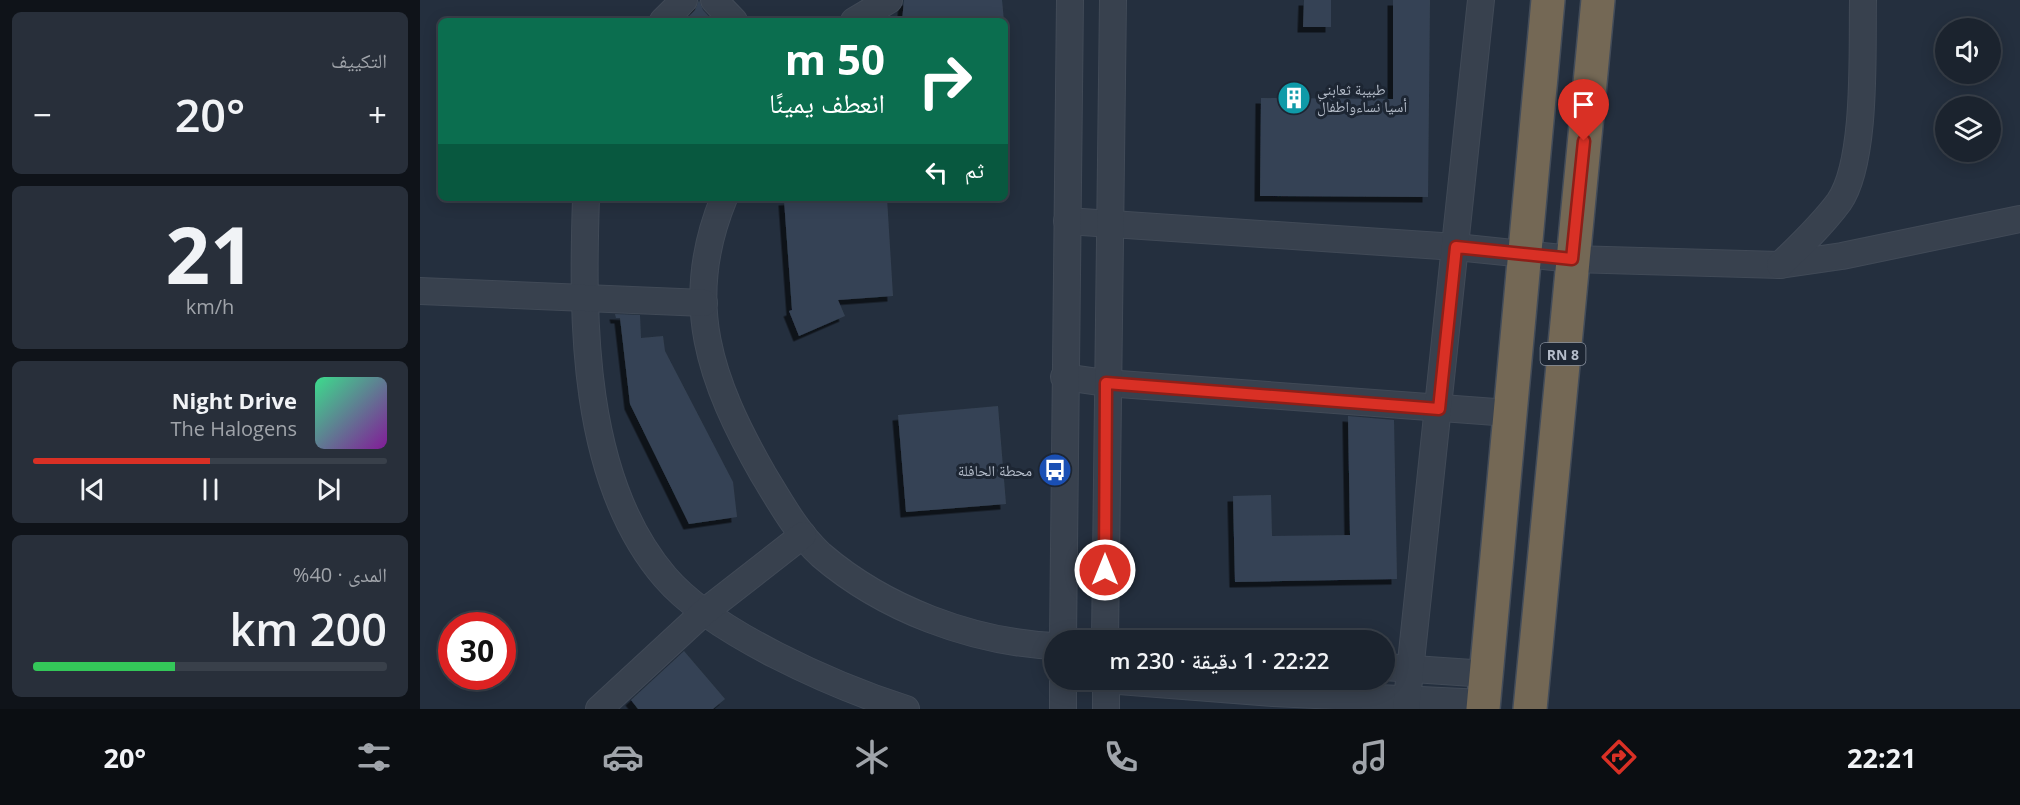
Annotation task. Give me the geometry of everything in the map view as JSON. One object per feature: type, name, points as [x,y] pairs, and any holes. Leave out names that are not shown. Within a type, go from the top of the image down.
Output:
[{"type":"highway","points":[[1484,695],[1548,0]]},
{"type":"highway","name":"RN 8","points":[[1530,709],[1598,0]]},
{"type":"street","points":[[666,18],[684,0]]},
{"type":"street","points":[[714,0],[731,18]]},
{"type":"street","points":[[859,18],[889,0]]},
{"type":"street","points":[[1064,630],[1064,377],[1070,0]]},
{"type":"street","points":[[1105,630],[1106,383],[1113,0]]},
{"type":"street","points":[[1406,705],[1481,0]]},
{"type":"street","points":[[1779,266],[1807,239],[1840,200],[1858,151],[1863,0]]},
{"type":"street","points":[[586,201],[588,350],[598,433],[608,473],[623,511],[640,544],[666,578],[703,613],[794,663],[906,709]]},
{"type":"street","points":[[723,201],[706,255],[704,303],[709,357],[726,403],[766,478],[803,535],[820,554],[858,583],[920,615],[974,633],[1021,644],[1044,645]]},
{"type":"street","points":[[1067,221],[1456,247],[1572,259],[1779,266],[1842,256],[2020,219]]},
{"type":"street","points":[[420,291],[704,303]]},
{"type":"street","points":[[1064,377],[1106,383],[1509,413]]},
{"type":"street","points":[[599,709],[703,613],[803,535]]},
{"type":"street","points":[[1395,668],[1410,669],[1484,695]]},
{"type":"street","points":[[1106,709],[1106,680],[1406,705],[1484,695]]},
{"type":"street","points":[[1063,690],[1063,709]]},
{"type":"building","points":[[699,0],[703,10],[710,18],[687,18],[695,10]]},
{"type":"building","points":[[904,0],[1002,0],[1004,18],[902,18]]},
{"type":"building","points":[[1304,0],[1331,0],[1331,27],[1303,27]]},
{"type":"building","name":"طبيبة ثعابني أسيا نساءواطفال","points":[[1393,0],[1430,0],[1428,197],[1260,196],[1261,98],[1393,99]]},
{"type":"building","points":[[784,201],[887,201],[893,296],[838,300],[845,316],[799,336],[789,311],[792,310]]},
{"type":"building","points":[[615,314],[640,315],[641,338],[663,336],[665,351],[733,482],[737,517],[689,524],[630,404],[620,318],[616,318]]},
{"type":"building","points":[[998,406],[1006,504],[906,512],[898,415]]},
{"type":"building","points":[[1348,416],[1394,420],[1397,579],[1235,582],[1233,496],[1271,495],[1272,536],[1350,535]]},
{"type":"building","points":[[684,651],[725,699],[713,709],[638,709],[631,700]]},
{"type":"place","name":"طبيبة ثعابني أسيا نساءواطفال","points":[[1294,98]]},
{"type":"place","name":"محطة الحافلة","points":[[1055,470]]},
{"type":"route","points":[[1105,570],[1106,383],[1439,409],[1456,247],[1572,259],[1584,141]]}]
